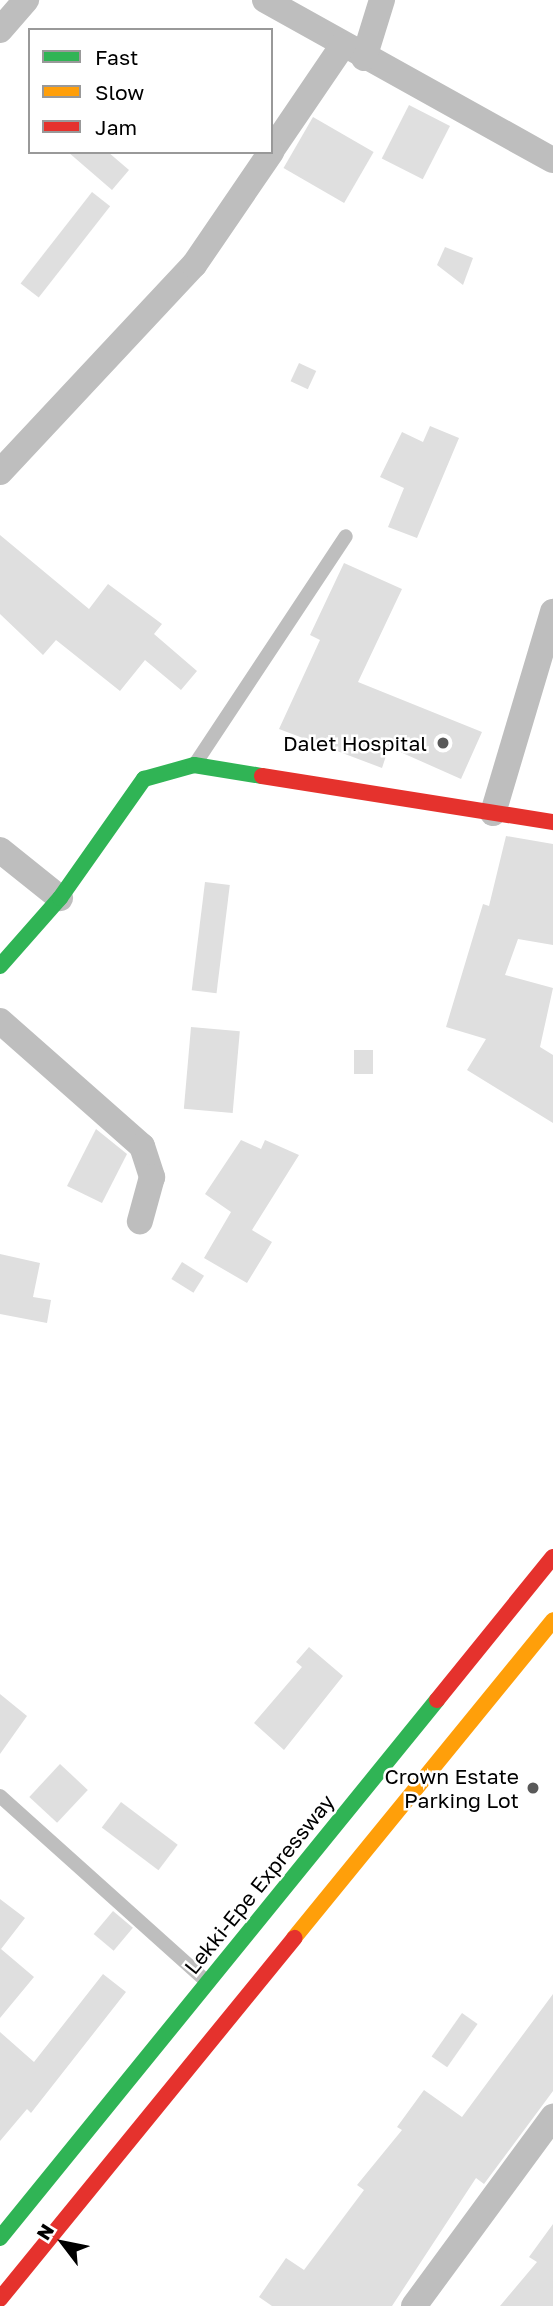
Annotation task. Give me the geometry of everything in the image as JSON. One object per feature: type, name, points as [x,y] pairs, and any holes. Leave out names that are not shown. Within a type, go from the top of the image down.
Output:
[{"type":"main road","points":[[0,967],[60,898],[144,779],[194,765],[553,822]]},
{"type":"main road","name":"Lekki-Epe Expressway","points":[[0,2238],[553,1557]]},
{"type":"main road","points":[[0,2299],[548,1635]]},
{"type":"street","points":[[0,30],[26,0]]},
{"type":"street","points":[[265,0],[353,52],[553,160]]},
{"type":"street","points":[[273,150],[353,52],[382,0]]},
{"type":"street","points":[[3,461],[194,265],[270,154]]},
{"type":"street","points":[[493,813],[553,612]]},
{"type":"street","points":[[0,850],[60,898]]},
{"type":"street","points":[[0,1021],[142,1146],[152,1177],[140,1221]]},
{"type":"street","points":[[414,2306],[553,2117]]},
{"type":"lane","points":[[194,765],[346,536]]},
{"type":"lane","points":[[0,1796],[207,1982]]},
{"type":"building","points":[[409,105],[450,126],[423,179],[382,158]]},
{"type":"building","points":[[313,117],[374,152],[344,203],[284,168]]},
{"type":"building","points":[[70,154],[110,154],[129,170],[112,190]]},
{"type":"building","points":[[92,192],[110,206],[39,298],[21,283]]},
{"type":"building","points":[[445,247],[473,258],[463,285],[437,265]]},
{"type":"building","points":[[299,363],[316,371],[308,389],[291,381]]},
{"type":"building","points":[[430,426],[459,438],[417,538],[388,527],[404,488],[380,477],[402,432],[423,442]]},
{"type":"building","points":[[0,535],[89,609],[108,584],[162,624],[154,634],[197,671],[181,690],[145,660],[120,691],[56,640],[43,655],[0,614]]},
{"type":"building","points":[[344,563],[402,589],[358,682],[482,732],[461,779],[389,747],[382,768],[279,729],[320,640],[310,635]]},
{"type":"building","points":[[506,836],[553,844],[553,945],[518,939],[505,975],[553,988],[540,1047],[553,1055],[553,1123],[467,1070],[486,1039],[446,1027],[483,904],[489,906]]},
{"type":"building","points":[[205,882],[230,885],[217,993],[192,990]]},
{"type":"building","points":[[191,1027],[240,1031],[233,1113],[184,1109]]},
{"type":"building","points":[[354,1050],[373,1050],[373,1074],[354,1074]]},
{"type":"building","points":[[96,1129],[127,1154],[102,1203],[67,1186]]},
{"type":"building","points":[[241,1140],[261,1149],[265,1140],[299,1155],[252,1230],[272,1242],[247,1283],[204,1258],[231,1212],[205,1194]]},
{"type":"building","points":[[0,1254],[40,1263],[33,1297],[51,1300],[47,1323],[0,1314]]},
{"type":"building","points":[[182,1262],[204,1276],[193,1293],[171,1279]]},
{"type":"building","points":[[309,1647],[343,1676],[284,1750],[254,1723],[302,1667],[296,1662]]},
{"type":"building","points":[[0,1694],[27,1716],[0,1754]]},
{"type":"building","points":[[60,1764],[88,1790],[57,1823],[29,1797]]},
{"type":"building","points":[[121,1802],[178,1845],[158,1870],[102,1828]]},
{"type":"building","points":[[0,1899],[25,1918],[1,1949],[34,1977],[0,2018]]},
{"type":"building","points":[[113,1911],[133,1928],[114,1951],[94,1934]]},
{"type":"building","points":[[103,1974],[126,1992],[31,2113],[27,2109],[0,2141],[0,2032],[34,2062]]},
{"type":"building","points":[[553,1994],[553,2091],[484,2184],[476,2178],[392,2306],[272,2306],[259,2297],[286,2258],[304,2270],[364,2190],[357,2185],[402,2130],[397,2127],[424,2090],[462,2117]]},
{"type":"building","points":[[462,2013],[478,2024],[447,2067],[432,2056]]},
{"type":"building","points":[[553,2224],[553,2306],[500,2306],[537,2262],[529,2257]]},
{"type":"traffic: fast","points":[[0,966],[60,898],[144,779],[194,765],[262,776]]},
{"type":"traffic: fast","points":[[0,2238],[437,1700]]},
{"type":"traffic: slow","points":[[294,1938],[553,1620]]},
{"type":"traffic: jam","points":[[262,776],[553,822]]},
{"type":"traffic: jam","points":[[437,1700],[553,1557]]},
{"type":"traffic: jam","points":[[0,2299],[294,1938]]},
{"type":"place","name":"Dalet Hospital","points":[[443,743]]},
{"type":"place","name":"Crown Estate Parking Lot","points":[[533,1788]]}]
